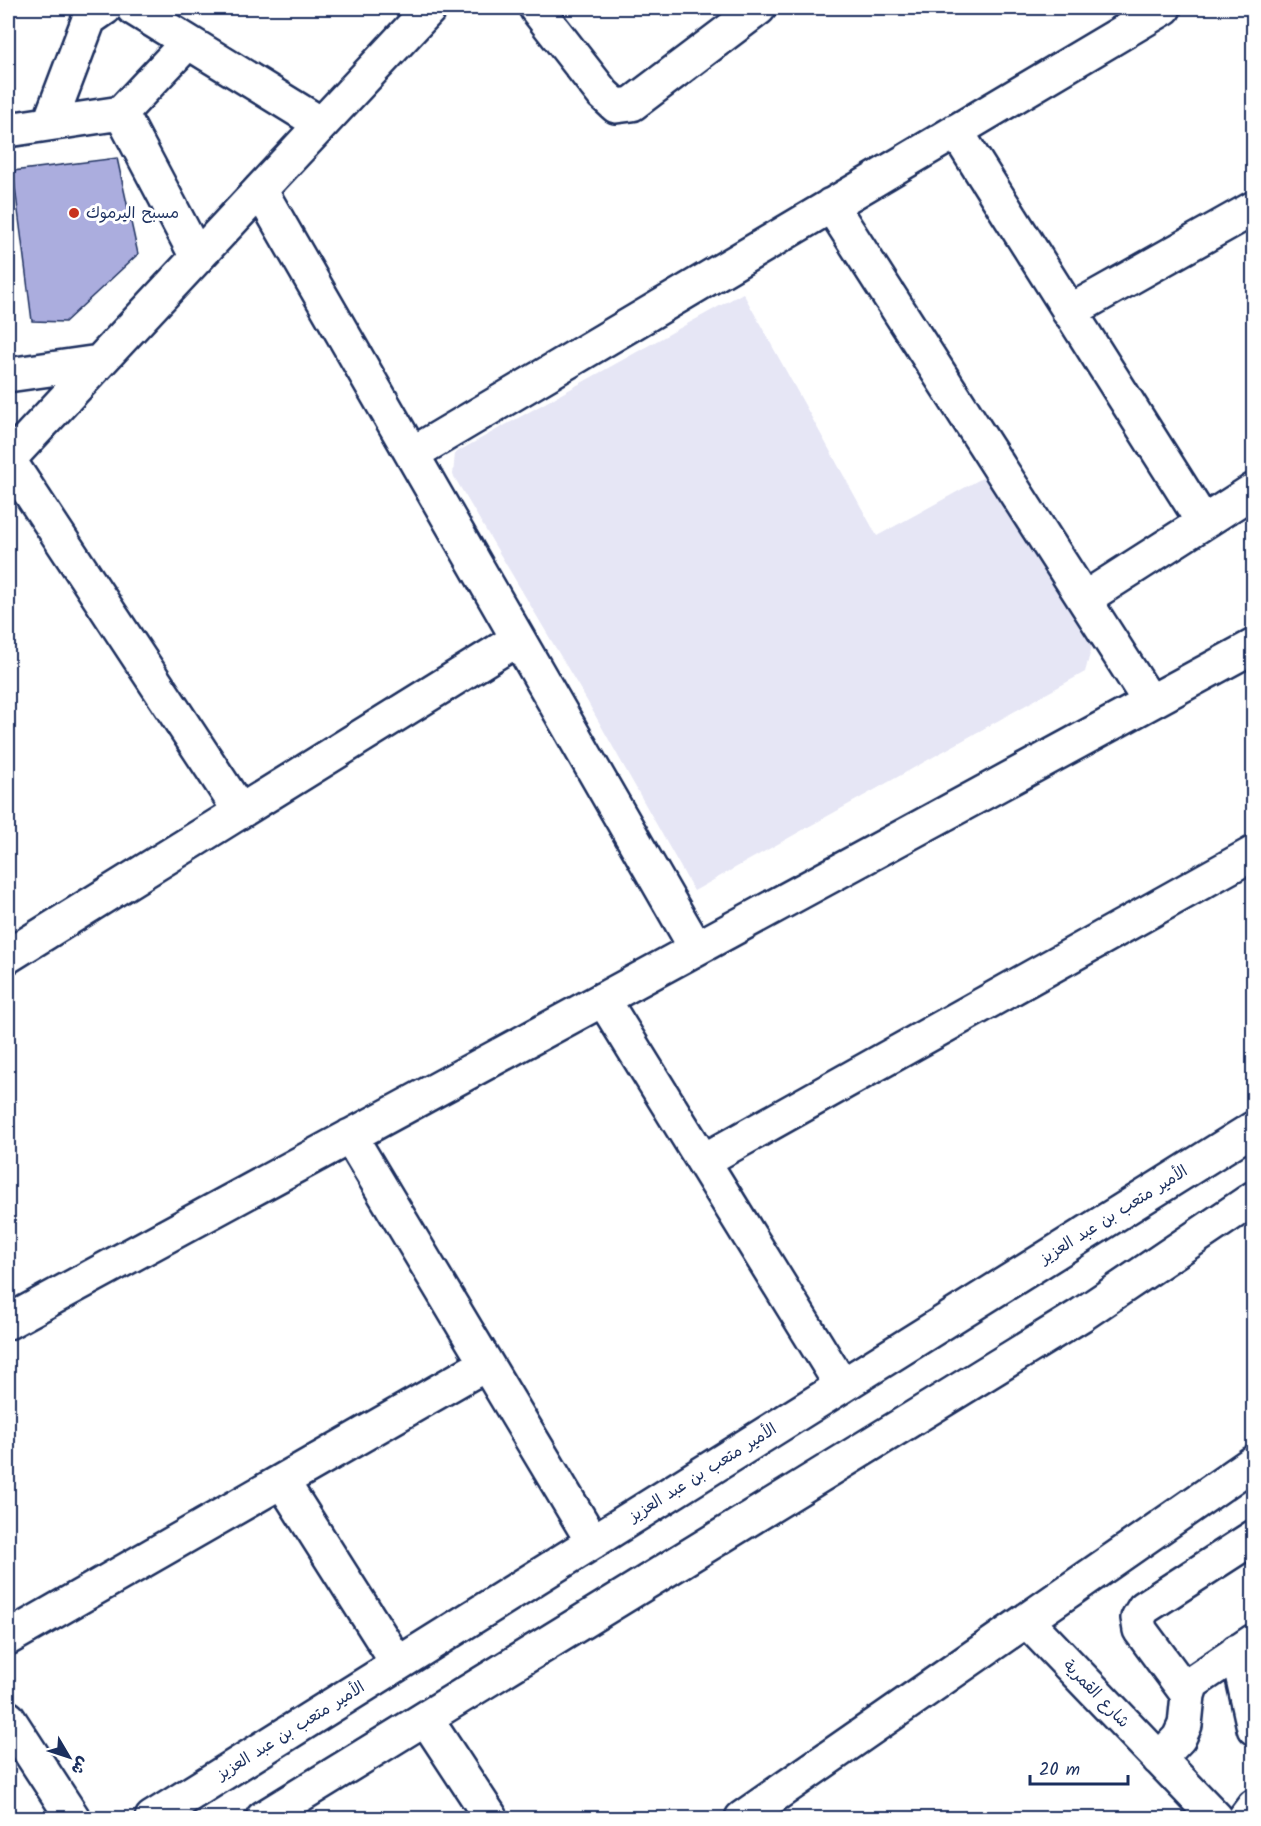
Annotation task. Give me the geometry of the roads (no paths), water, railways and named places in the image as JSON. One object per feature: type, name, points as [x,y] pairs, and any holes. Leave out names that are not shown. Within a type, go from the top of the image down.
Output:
[{"type":"street","points":[[50,122],[89,20],[105,8]]},
{"type":"street","points":[[133,8],[321,124]]},
{"type":"street","points":[[240,812],[8,460],[430,8]]},
{"type":"street","points":[[536,8],[603,93],[616,106],[632,104],[759,8]]},
{"type":"street","points":[[412,454],[1164,8]]},
{"type":"street","points":[[8,130],[121,113],[188,42]]},
{"type":"street","points":[[121,113],[197,257]]},
{"type":"street","points":[[956,131],[1203,522]]},
{"type":"street","points":[[260,190],[696,948]]},
{"type":"street","points":[[831,205],[1150,702]]},
{"type":"street","points":[[1069,312],[1254,208]]},
{"type":"street","points":[[8,375],[99,362]]},
{"type":"street","points":[[1084,599],[1254,490]]},
{"type":"street","points":[[8,956],[518,639]]},
{"type":"street","points":[[8,1322],[1254,646]]},
{"type":"street","points":[[703,1161],[1253,853]]},
{"type":"street","points":[[603,999],[842,1386]]},
{"type":"street","name":"الأمير متعب بن عبد العزيز","points":[[152,1818],[1254,1128]]},
{"type":"street","points":[[350,1136],[593,1542]]},
{"type":"street","points":[[263,1818],[1081,1315],[1254,1198]]},
{"type":"street","points":[[8,1638],[486,1364]]},
{"type":"street","points":[[742,1818],[1254,1462]]},
{"type":"street","points":[[282,1481],[398,1664]]},
{"type":"street","points":[[1188,1695],[1140,1630],[1138,1618],[1144,1608],[1254,1537]]},
{"type":"street","name":"شارع القمرية","points":[[1027,1621],[1216,1818]]},
{"type":"street","points":[[1159,1759],[1179,1738],[1185,1725],[1188,1695],[1192,1683],[1245,1646],[1254,1728]]},
{"type":"street","points":[[8,1718],[73,1818]]},
{"type":"street","points":[[426,1719],[491,1818]]},
{"type":"street","points":[[1245,1818],[1254,1806]]},
{"type":"place","name":"مسبح اليرموك","points":[[74,213]]}]
